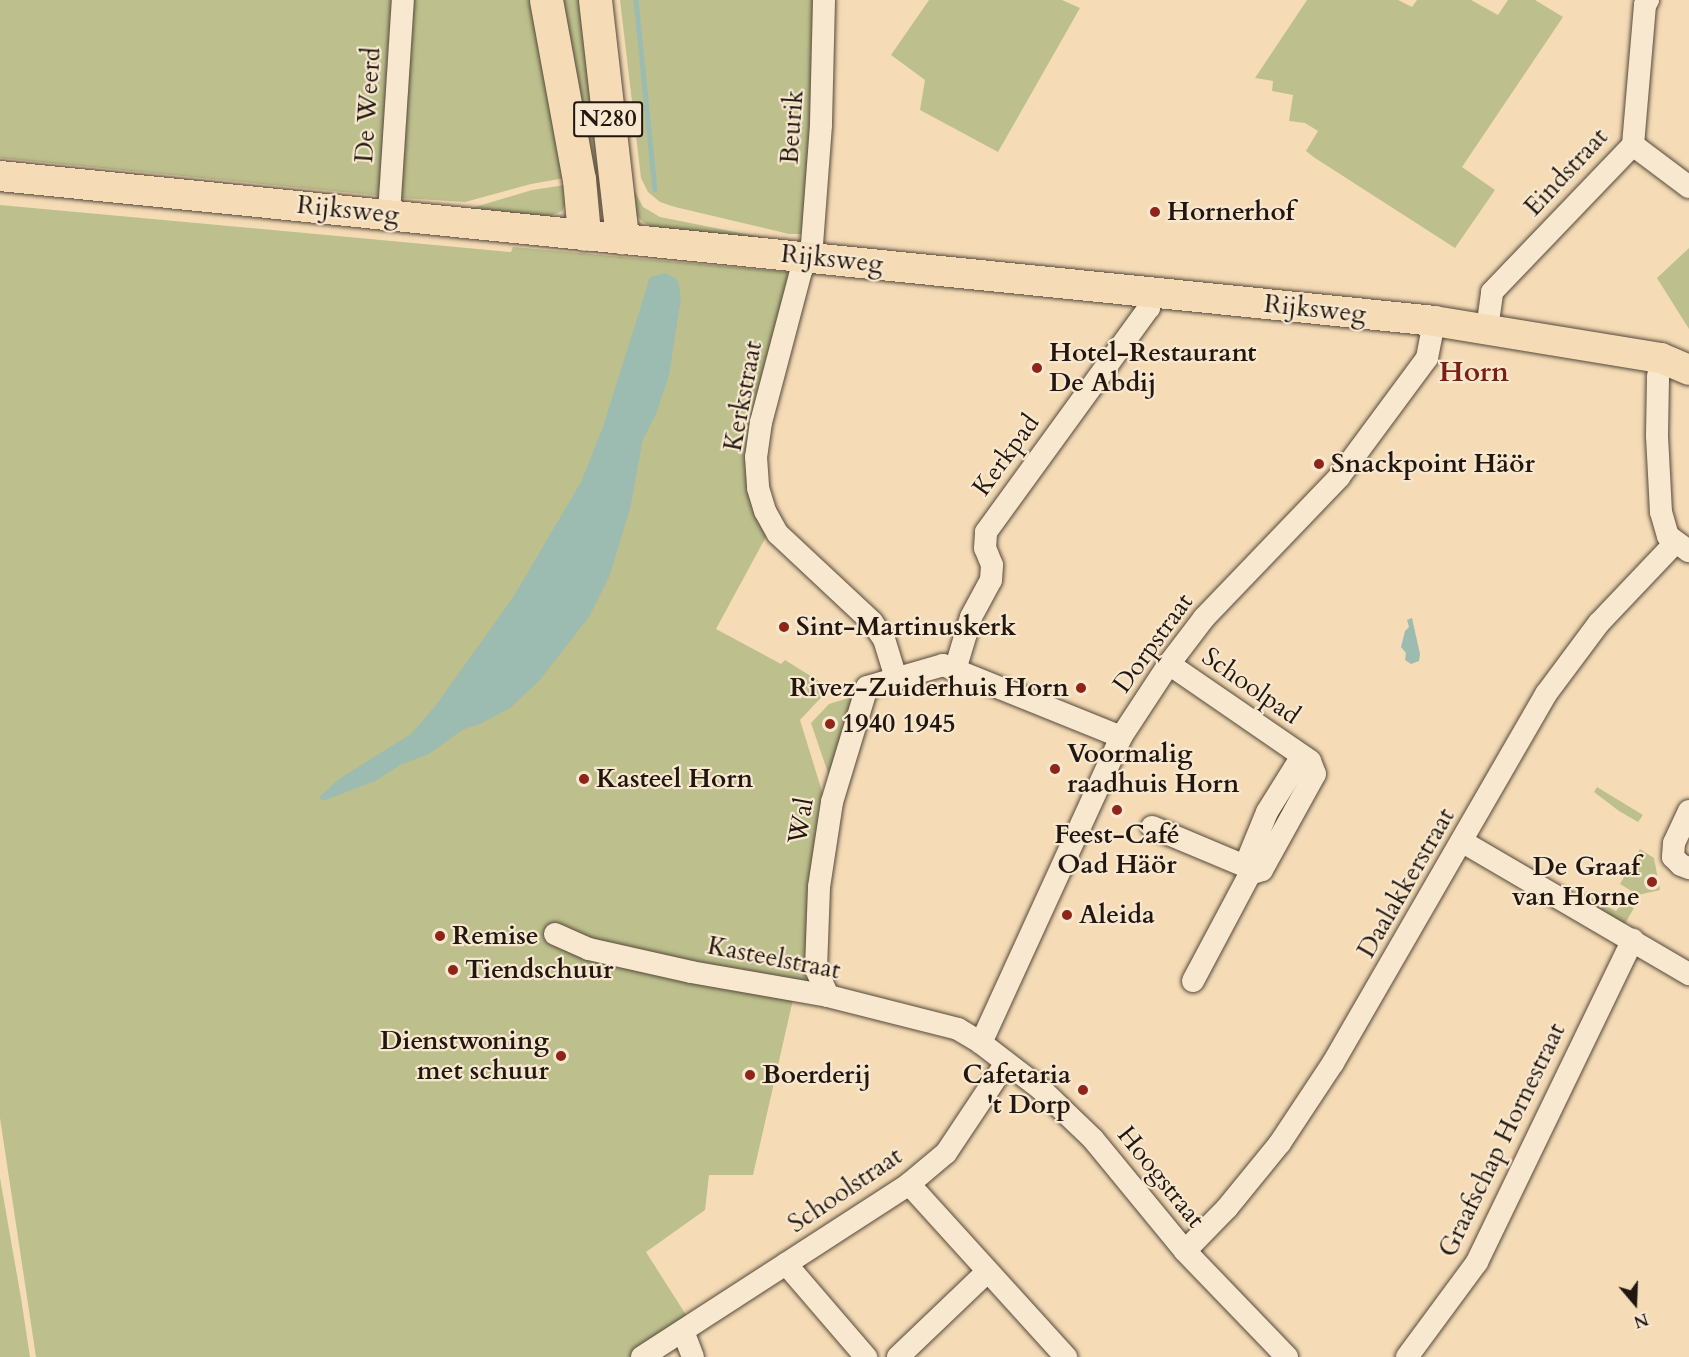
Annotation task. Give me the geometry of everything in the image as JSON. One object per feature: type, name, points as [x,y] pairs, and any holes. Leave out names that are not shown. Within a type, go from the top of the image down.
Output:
[{"type":"highway","name":"N280","points":[[546,0],[579,179],[584,234]]},
{"type":"highway","name":"N280","points":[[595,0],[622,237]]},
{"type":"main road","name":"Rijksweg","points":[[0,176],[806,256],[1150,299],[1434,321],[1675,356],[1689,370]]},
{"type":"street","name":"De Weerd","points":[[389,214],[403,0]]},
{"type":"street","name":"Beurik","points":[[806,256],[812,244],[821,125],[824,0]]},
{"type":"street","name":"Eindstraat","points":[[1487,329],[1492,292],[1633,146],[1645,2]]},
{"type":"street","points":[[1633,146],[1689,187]]},
{"type":"street","name":"Kerkstraat","points":[[806,256],[761,422],[756,457],[758,488],[765,511],[778,534],[872,622],[884,639],[896,678]]},
{"type":"street","name":"Kerkpad","points":[[955,670],[971,617],[992,579],[992,565],[985,548],[986,532],[1093,388],[1150,299]]},
{"type":"street","name":"Dorpstraat","points":[[981,1043],[1121,737],[1168,664],[1204,618],[1340,477],[1427,358],[1434,321]]},
{"type":"street","points":[[1675,356],[1658,378],[1658,491],[1664,526],[1682,547]]},
{"type":"street","name":"Daalakkerstraat","points":[[1185,1251],[1227,1208],[1280,1143],[1333,1063],[1463,842],[1546,694],[1599,623],[1682,547]]},
{"type":"street","name":"Schoolpad","points":[[1168,664],[1302,756],[1267,812],[1247,870],[1193,981]]},
{"type":"street","points":[[896,678],[943,665],[1121,737]]},
{"type":"street","name":"Wal","points":[[828,996],[816,969],[819,887],[832,802],[867,687],[896,678]]},
{"type":"street","points":[[1689,811],[1674,843],[1673,857],[1681,865],[1689,868]]},
{"type":"street","points":[[1152,827],[1247,870]]},
{"type":"street","points":[[1463,842],[1689,974]]},
{"type":"street","name":"Kasteelstraat","points":[[555,934],[589,949],[691,972],[828,996],[958,1029],[981,1043]]},
{"type":"street","name":"Graafschap Hornestraat","points":[[1407,1357],[1478,1262],[1632,940]]},
{"type":"street","name":"Hoogstraat","points":[[981,1043],[1041,1089],[1093,1139],[1185,1251],[1287,1357]]},
{"type":"street","name":"Schoolstraat","points":[[642,1357],[909,1184],[946,1154],[1006,1063]]},
{"type":"street","points":[[909,1184],[1066,1357]]},
{"type":"street","points":[[786,1264],[866,1357]]},
{"type":"street","points":[[898,1357],[987,1272]]},
{"type":"street","points":[[683,1331],[693,1357]]},
{"type":"green space","points":[[0,0],[398,0],[384,196],[0,158]]},
{"type":"green space","points":[[414,0],[533,0],[565,178],[531,184],[465,202],[401,198]]},
{"type":"green space","points":[[558,0],[587,0],[608,171],[584,174]]},
{"type":"green space","points":[[620,0],[819,0],[808,234],[789,234],[675,207],[660,202],[648,192],[641,178]]},
{"type":"green space","points":[[929,0],[1062,0],[1080,8],[998,152],[920,110],[925,80],[891,55]]},
{"type":"green space","points":[[1307,0],[1398,0],[1412,7],[1417,0],[1471,0],[1498,15],[1508,0],[1535,0],[1563,17],[1462,167],[1495,190],[1455,248],[1306,151],[1318,131],[1305,123],[1289,121],[1293,95],[1272,91],[1273,81],[1255,78]]},
{"type":"green space","points":[[628,179],[643,207],[660,217],[790,243],[663,232],[643,222],[630,209]]},
{"type":"green space","points":[[565,185],[568,198],[562,211],[541,220],[462,211],[532,190]]},
{"type":"green space","points":[[0,205],[511,252],[513,247],[787,272],[790,282],[753,419],[767,535],[716,629],[781,664],[785,660],[830,688],[800,720],[825,801],[811,871],[805,984],[797,982],[753,1175],[709,1175],[705,1210],[646,1252],[688,1318],[629,1357],[36,1357],[0,1118]]},
{"type":"green space","points":[[1689,248],[1689,329],[1657,278]]},
{"type":"green space","points":[[858,695],[831,782],[811,723],[829,704]]},
{"type":"green space","points":[[1597,787],[1643,815],[1638,822],[1594,792]]},
{"type":"green space","points":[[1640,849],[1654,858],[1660,890],[1638,895],[1620,884]]},
{"type":"green space","points":[[1583,893],[1616,911],[1623,903],[1634,908],[1623,927],[1578,901]]},
{"type":"green space","points":[[0,1178],[21,1298],[30,1357],[0,1357]]},
{"type":"water","points":[[666,273],[678,280],[681,298],[669,375],[656,414],[643,439],[630,509],[609,577],[589,617],[539,681],[510,708],[482,723],[462,730],[429,754],[400,765],[375,781],[323,801],[319,797],[339,779],[411,734],[436,705],[512,599],[581,482],[603,427],[650,277]]},
{"type":"water","points":[[1412,618],[1420,654],[1419,661],[1411,664],[1405,660],[1406,653],[1401,647],[1405,631],[1409,627],[1407,620]]},
{"type":"waterway","points":[[636,0],[655,189]]},
{"type":"place","name":"Hornerhof","points":[[1155,212]]},
{"type":"place","name":"Hotel-Restaurant De Abdij","points":[[1037,368]]},
{"type":"place","name":"Snackpoint Häör","points":[[1319,464]]},
{"type":"place","name":"Sint-Martinuskerk","points":[[784,627]]},
{"type":"place","name":"Rivez-Zuiderhuis Horn","points":[[1081,688]]},
{"type":"place","name":"1940 1945","points":[[830,724]]},
{"type":"place","name":"Voormalig raadhuis Horn","points":[[1055,769]]},
{"type":"place","name":"Kasteel Horn","points":[[584,779]]},
{"type":"place","name":"Feest-Café Oad Häör","points":[[1117,810]]},
{"type":"place","name":"De Graaf van Horne","points":[[1652,882]]},
{"type":"place","name":"Aleida","points":[[1067,915]]},
{"type":"place","name":"Remise","points":[[440,936]]},
{"type":"place","name":"Tiendschuur","points":[[453,970]]},
{"type":"place","name":"Dienstwoning met schuur","points":[[561,1056]]},
{"type":"place","name":"Boerderij","points":[[750,1075]]},
{"type":"place","name":"Cafetaria 't Dorp","points":[[1083,1090]]},
{"type":"district","name":"Horn","points":[[1474,372]]}]
